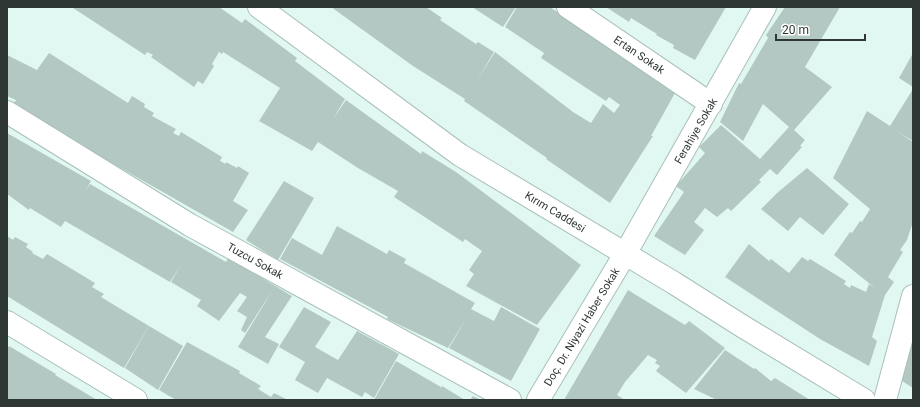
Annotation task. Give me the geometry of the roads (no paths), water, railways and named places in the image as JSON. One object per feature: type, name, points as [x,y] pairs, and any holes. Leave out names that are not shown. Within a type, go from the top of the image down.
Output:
[{"type":"street","name":"Kırım Caddesi","points":[[259,7],[460,155],[864,400]]},
{"type":"street","name":"Ertan Sokak","points":[[568,7],[711,104]]},
{"type":"street","name":"Ferahiye Sokak","points":[[625,254],[766,7]]},
{"type":"street","name":"Tuzcu Sokak","points":[[7,112],[190,225],[510,400]]},
{"type":"street","name":"Doç. Dr. Niyazi Haber Sokak","points":[[538,400],[625,254]]},
{"type":"street","points":[[885,400],[913,296]]},
{"type":"street","points":[[885,400],[913,308]]},
{"type":"street","points":[[7,322],[136,400]]}]
